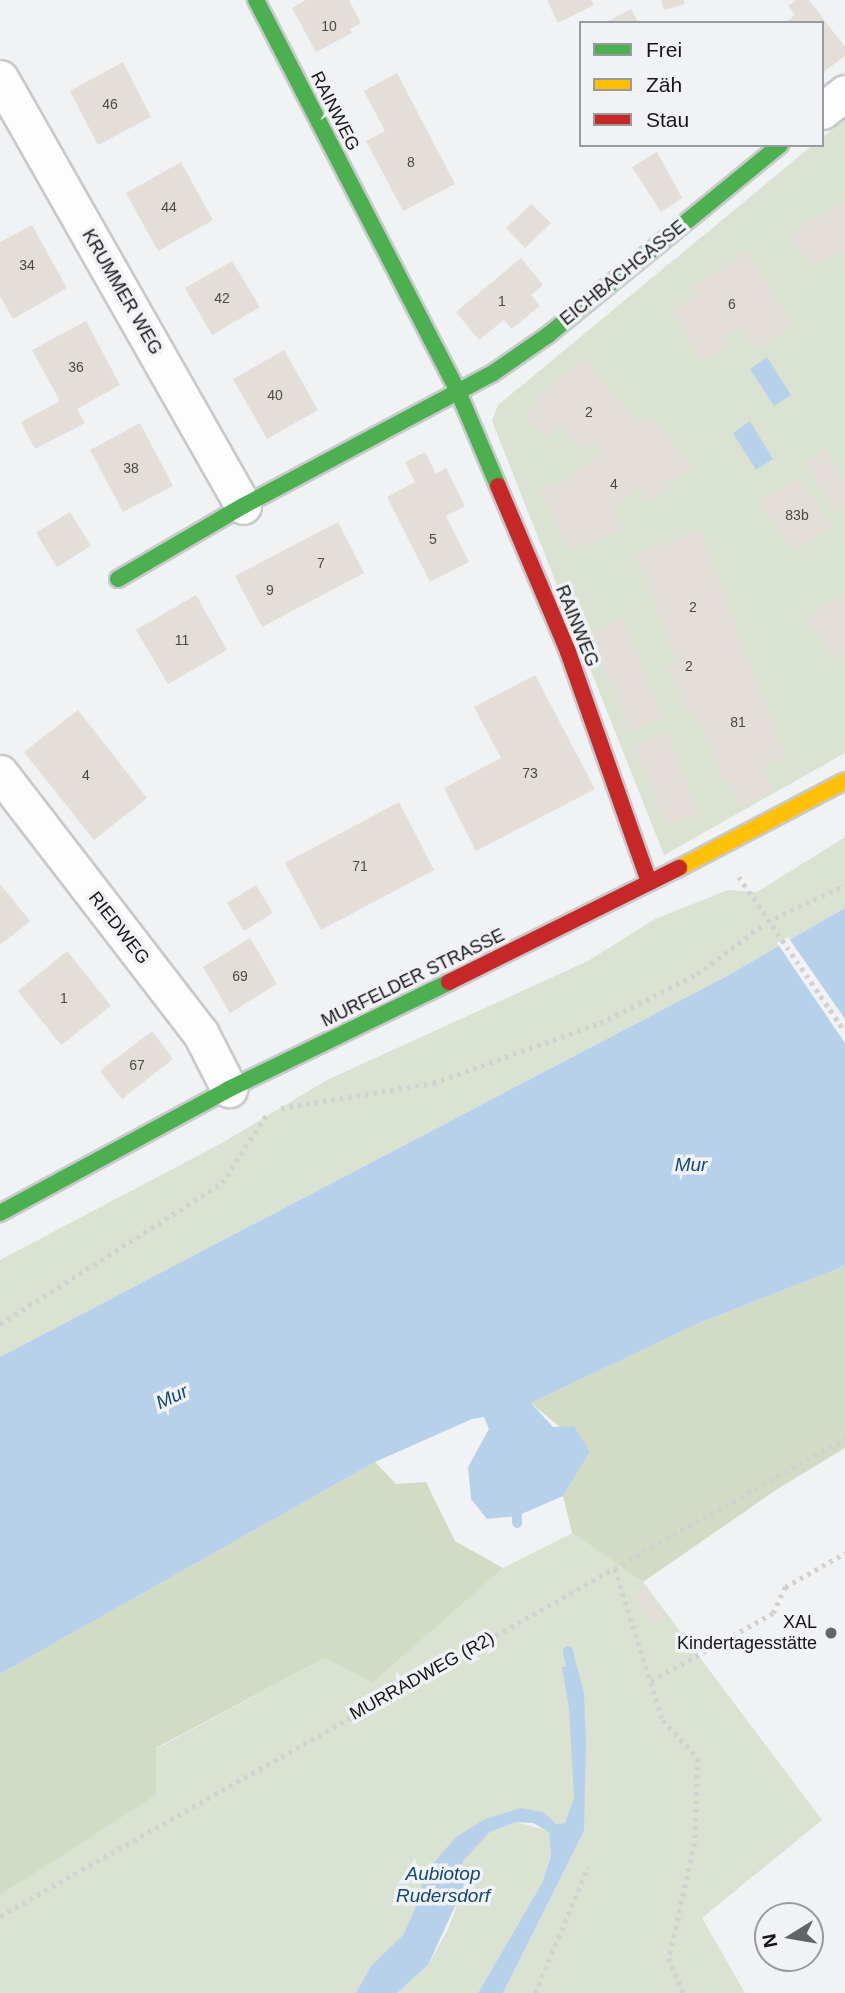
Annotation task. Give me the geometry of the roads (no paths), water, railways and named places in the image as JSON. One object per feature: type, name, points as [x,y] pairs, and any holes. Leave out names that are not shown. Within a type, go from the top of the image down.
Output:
[{"type":"street","name":"RAINWEG","points":[[256,0],[457,389],[568,652],[649,882]]},
{"type":"street","name":"KRUMMER WEG","points":[[0,78],[243,506]]},
{"type":"street","points":[[824,109],[845,93]]},
{"type":"street","name":"EICHBACHGASSE","points":[[457,389],[493,373],[548,335],[778,147]]},
{"type":"street","points":[[118,579],[243,506],[457,389]]},
{"type":"street","name":"RIEDWEG","points":[[0,773],[201,1034],[229,1089]]},
{"type":"street","name":"MURFELDER STRASSE","points":[[0,1213],[229,1089],[649,882],[845,781]]},
{"type":"water","points":[[767,357],[791,395],[774,406],[750,369]]},
{"type":"water","points":[[750,421],[773,459],[756,470],[733,433]]},
{"type":"water","name":"Mur","points":[[845,908],[845,1266],[697,1324],[531,1403],[553,1427],[574,1426],[590,1452],[563,1496],[517,1516],[487,1519],[471,1499],[468,1467],[489,1429],[484,1417],[472,1419],[375,1462],[0,1674],[0,1357],[727,976]]},
{"type":"water","name":"Aubiotop Rudersdorf","points":[[577,1666],[584,1693],[584,1831],[503,1993],[478,1993],[542,1883],[551,1856],[549,1832],[533,1823],[516,1822],[490,1832],[463,1861],[464,1887],[428,1965],[397,1993],[356,1993],[371,1966],[403,1935],[418,1902],[424,1874],[456,1837],[485,1819],[521,1808],[543,1812],[557,1824],[565,1823],[574,1798],[569,1708],[562,1667]]},
{"type":"waterway","points":[[516,1501],[517,1523]]},
{"type":"waterway","points":[[568,1651],[574,1680]]},
{"type":"place","name":"XAL Kindertagesstätte","points":[[831,1633]]}]
